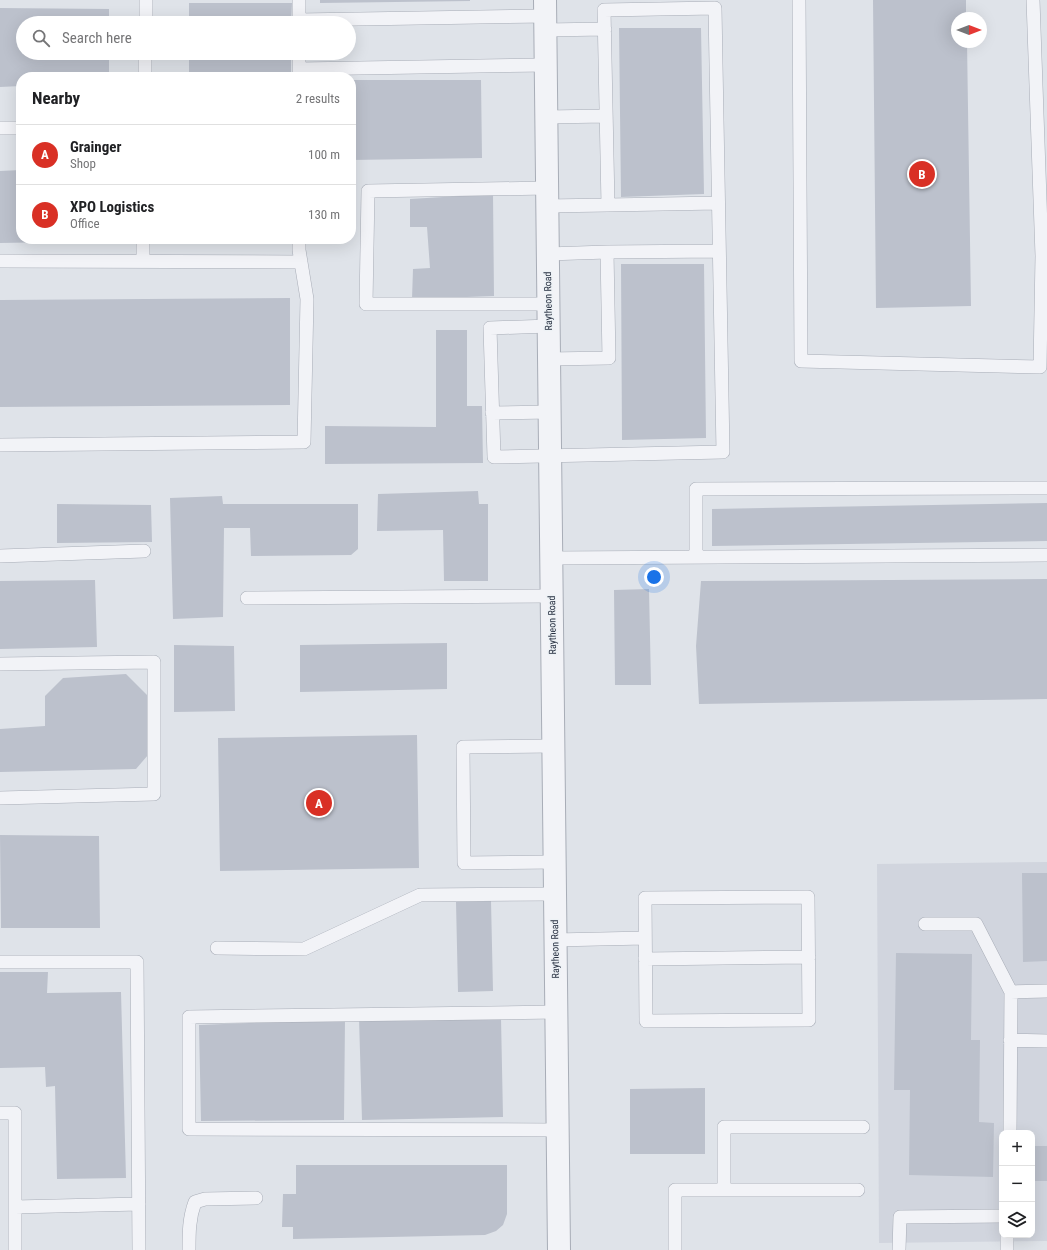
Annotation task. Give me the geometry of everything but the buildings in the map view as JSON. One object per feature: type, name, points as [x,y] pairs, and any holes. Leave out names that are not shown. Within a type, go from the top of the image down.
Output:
[{"type":"street","name":"Raytheon Road","points":[[546,15],[559,1250]]},
{"type":"lane","points":[[146,0],[146,16]]},
{"type":"lane","points":[[299,0],[299,16]]},
{"type":"lane","points":[[799,0],[801,361],[1040,367],[1042,256],[1033,0]]},
{"type":"lane","points":[[549,326],[490,328],[494,457],[723,452],[715,8],[604,10],[608,205]]},
{"type":"lane","points":[[356,20],[546,15],[605,29]]},
{"type":"lane","points":[[145,60],[145,72]]},
{"type":"lane","points":[[299,60],[299,72]]},
{"type":"lane","points":[[330,72],[546,65]]},
{"type":"lane","points":[[547,117],[606,116]]},
{"type":"lane","points":[[0,128],[16,128]]},
{"type":"lane","points":[[548,304],[366,304],[368,191],[547,197],[608,205],[718,203]]},
{"type":"lane","points":[[143,244],[143,261]]},
{"type":"lane","points":[[0,445],[304,442],[307,299],[299,244]]},
{"type":"lane","points":[[548,254],[719,251]]},
{"type":"lane","points":[[549,359],[609,358],[607,252]]},
{"type":"lane","points":[[0,261],[301,262]]},
{"type":"lane","points":[[492,413],[550,412]]},
{"type":"lane","points":[[696,557],[696,489],[1047,488]]},
{"type":"lane","points":[[0,556],[144,551]]},
{"type":"lane","points":[[551,558],[1047,556]]},
{"type":"lane","points":[[247,598],[551,596]]},
{"type":"lane","points":[[0,664],[154,662],[154,794],[0,798]]},
{"type":"lane","points":[[553,746],[463,747],[464,863],[554,862]]},
{"type":"lane","points":[[217,948],[304,949],[420,895],[555,894]]},
{"type":"lane","points":[[808,897],[809,1020],[646,1021],[645,938],[645,898],[808,897]]},
{"type":"lane","points":[[925,924],[976,924],[1011,992],[1010,1130]]},
{"type":"lane","points":[[555,940],[645,938]]},
{"type":"lane","points":[[645,959],[809,957]]},
{"type":"lane","points":[[0,962],[137,962],[139,1250]]},
{"type":"lane","points":[[1011,992],[1047,991]]},
{"type":"lane","points":[[556,1012],[189,1017],[189,1129],[558,1130]]},
{"type":"lane","points":[[1010,1040],[1047,1041]]},
{"type":"lane","points":[[0,1113],[16,1113],[16,1250]]},
{"type":"lane","points":[[724,1190],[724,1127],[863,1127]]},
{"type":"lane","points":[[675,1250],[675,1190],[858,1190]]},
{"type":"lane","points":[[189,1250],[189,1226],[191,1212],[196,1202],[205,1199],[256,1198]]},
{"type":"lane","points":[[16,1207],[139,1204]]},
{"type":"lane","points":[[899,1250],[900,1217],[999,1216]]},
{"type":"lane","points":[[1007,1238],[1007,1250]]},
{"type":"shaded area","points":[[1047,862],[1047,1241],[879,1243],[877,864]]},
{"type":"place","name":"XPO Logistics","points":[[922,174]]},
{"type":"place","name":"Grainger","points":[[319,803]]}]
